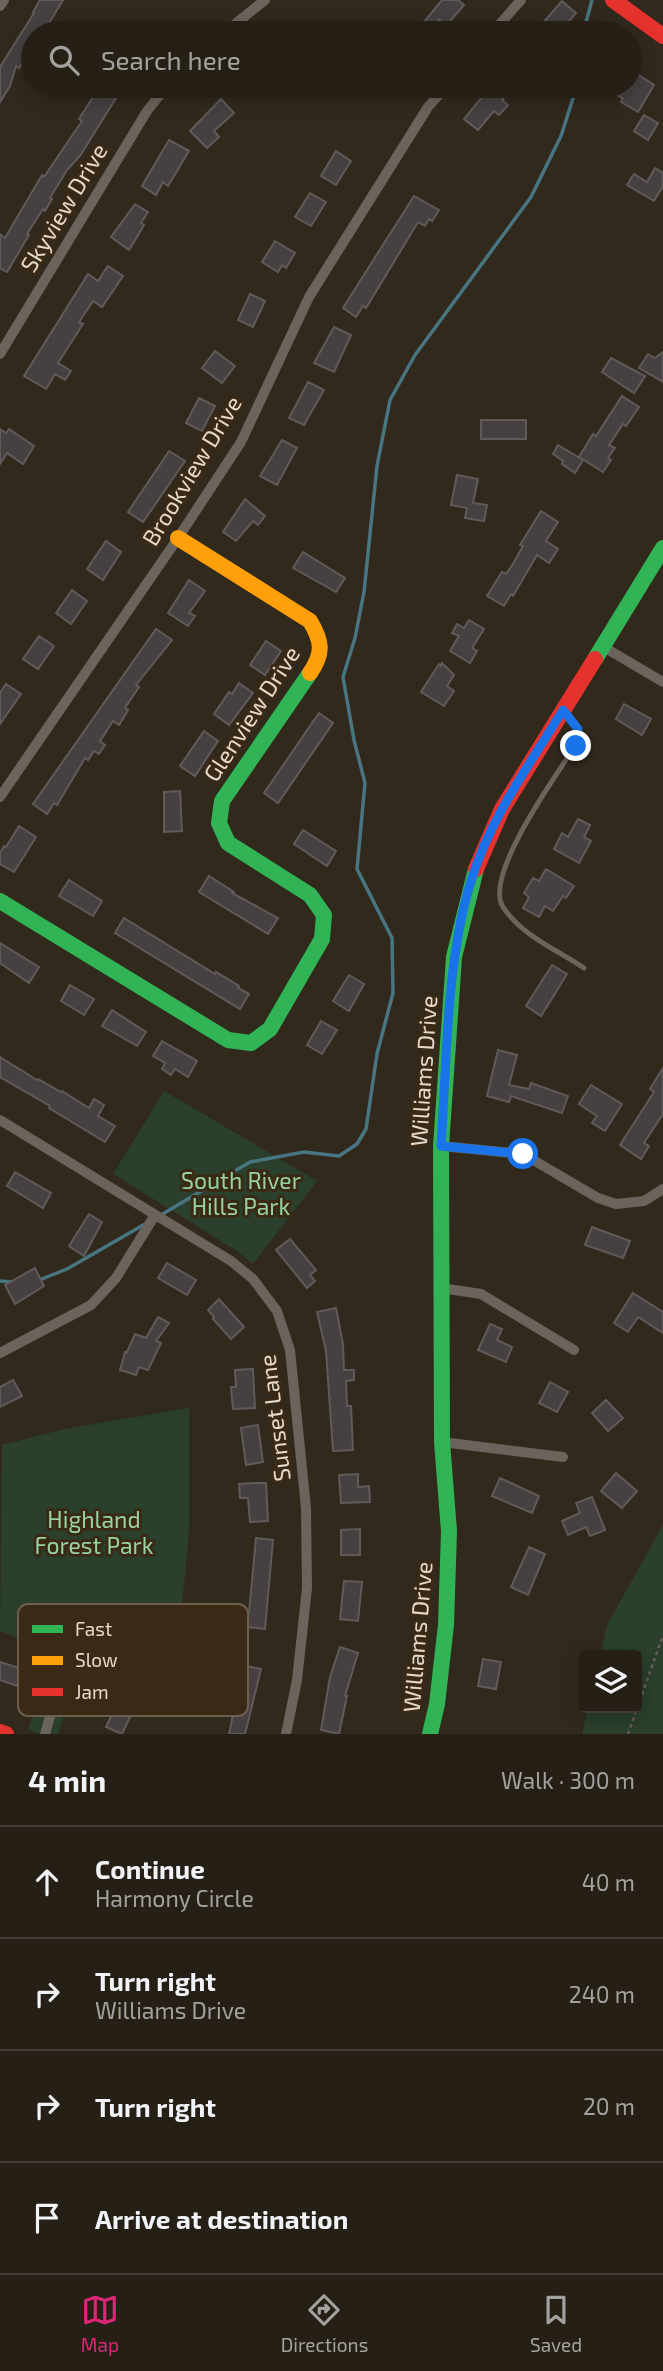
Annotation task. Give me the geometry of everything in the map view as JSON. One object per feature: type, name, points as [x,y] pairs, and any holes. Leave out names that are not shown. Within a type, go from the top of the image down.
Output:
[{"type":"main road","points":[[613,0],[663,36]]},
{"type":"main road","name":"Glenview Drive","points":[[0,901],[228,1040],[251,1042],[270,1029],[322,939],[324,915],[310,895],[228,843],[219,830],[217,815],[222,801],[317,663],[321,640],[310,621],[178,538]]},
{"type":"main road","name":"Williams Drive","points":[[430,1734],[437,1704],[446,1625],[449,1531],[442,1443],[441,1146],[454,957],[472,877],[502,809],[663,548]]},
{"type":"main road","points":[[0,1732],[6,1734]]},
{"type":"street","points":[[0,6],[4,0]]},
{"type":"street","points":[[239,21],[265,0]]},
{"type":"street","points":[[503,21],[521,0]]},
{"type":"street","name":"Skyview Drive","points":[[0,354],[158,98]]},
{"type":"street","name":"Brookview Drive","points":[[0,797],[241,442],[309,297],[436,98]]},
{"type":"street","points":[[602,646],[663,682]]},
{"type":"street","name":"Sunset Lane","points":[[0,1120],[231,1261],[253,1279],[277,1311],[290,1350],[306,1508],[307,1588],[297,1681],[286,1734]]},
{"type":"street","points":[[441,1146],[523,1154],[598,1198],[616,1204],[645,1201],[663,1189]]},
{"type":"street","points":[[0,1353],[91,1305],[116,1278],[155,1214]]},
{"type":"street","points":[[441,1288],[481,1294],[574,1350]]},
{"type":"street","points":[[442,1443],[563,1457]]},
{"type":"street","points":[[45,1734],[50,1716]]},
{"type":"lane","points":[[563,710],[578,729],[576,746],[517,839],[504,869],[499,893],[500,904],[516,923],[530,935],[584,968]]},
{"type":"path","points":[[628,1734],[663,1635]]},
{"type":"green space","name":"South River Hills Park","points":[[164,1091],[317,1181],[253,1264],[237,1251],[113,1174]]},
{"type":"green space","name":"Highland Forest Park","points":[[189,1408],[189,1531],[182,1604],[18,1604],[18,1638],[0,1631],[2,1445],[65,1429]]},
{"type":"green space","points":[[663,1525],[663,1734],[582,1734],[587,1713],[642,1713],[642,1650],[601,1650],[608,1623]]},
{"type":"green space","name":"Highland Forest Park","points":[[32,1716],[64,1716],[58,1734],[39,1734],[28,1730]]},
{"type":"building","points":[[40,0],[63,0],[50,21],[29,21]]},
{"type":"building","points":[[442,0],[458,0],[464,5],[450,21],[425,21]]},
{"type":"building","points":[[562,1],[576,13],[569,21],[544,21]]},
{"type":"building","points":[[21,34],[21,65],[19,68],[16,66],[10,86],[0,102],[0,67]]},
{"type":"building","points":[[642,77],[654,85],[638,112],[621,102],[623,99],[642,98]]},
{"type":"building","points":[[92,98],[116,98],[80,156],[67,170],[7,272],[0,268],[0,234],[5,238],[42,175],[44,177],[82,121],[79,119]]},
{"type":"building","points":[[481,98],[504,98],[502,100],[508,105],[499,115],[494,111],[478,130],[464,119]]},
{"type":"building","points":[[221,99],[234,113],[214,131],[219,137],[207,148],[190,131]]},
{"type":"building","points":[[644,115],[658,123],[648,140],[634,131]]},
{"type":"building","points":[[169,140],[189,151],[168,186],[163,182],[156,195],[142,186]]},
{"type":"building","points":[[336,151],[351,161],[336,185],[321,176]]},
{"type":"building","points":[[655,168],[663,173],[663,186],[654,201],[627,185],[634,174],[647,182]]},
{"type":"building","points":[[310,193],[326,202],[311,226],[295,217]]},
{"type":"building","points":[[414,196],[439,210],[425,226],[418,222],[366,308],[363,306],[356,317],[343,308]]},
{"type":"building","points":[[135,204],[148,212],[141,223],[144,225],[129,250],[111,237]]},
{"type":"building","points":[[275,241],[295,253],[286,268],[282,265],[278,272],[262,262]]},
{"type":"building","points":[[108,266],[123,276],[102,307],[93,301],[79,322],[83,324],[58,363],[71,371],[65,380],[55,374],[46,389],[24,376],[88,274],[98,281]]},
{"type":"building","points":[[250,294],[265,301],[253,327],[238,320]]},
{"type":"building","points":[[334,327],[351,335],[334,372],[314,363]]},
{"type":"building","points":[[215,351],[235,366],[222,383],[202,368]]},
{"type":"building","points":[[663,352],[663,382],[639,368],[648,354],[655,358]]},
{"type":"building","points":[[611,358],[645,376],[634,393],[602,372]]},
{"type":"building","points":[[308,382],[324,390],[304,425],[289,418]]},
{"type":"building","points":[[622,396],[639,407],[609,445],[615,448],[603,472],[579,457]]},
{"type":"building","points":[[199,398],[215,406],[202,431],[186,423]]},
{"type":"building","points":[[481,420],[526,420],[526,439],[481,439]]},
{"type":"building","points":[[0,429],[6,433],[9,429],[34,446],[23,464],[7,453],[0,464]]},
{"type":"building","points":[[282,440],[297,448],[277,485],[260,476]]},
{"type":"building","points":[[558,445],[583,460],[575,473],[553,454]]},
{"type":"building","points":[[169,451],[185,461],[143,522],[128,512]]},
{"type":"building","points":[[457,475],[478,479],[473,503],[487,505],[484,521],[465,518],[467,508],[451,505]]},
{"type":"building","points":[[245,499],[265,516],[258,525],[253,521],[236,541],[223,532]]},
{"type":"building","points":[[541,511],[558,522],[546,541],[558,549],[549,563],[537,555],[513,596],[511,594],[504,606],[487,596],[502,572],[506,574],[513,564],[523,546],[520,545]]},
{"type":"building","points":[[106,541],[121,552],[103,580],[87,569]]},
{"type":"building","points":[[303,552],[345,578],[336,592],[293,568]]},
{"type":"building","points":[[189,580],[205,591],[189,613],[195,616],[188,626],[168,613]]},
{"type":"building","points":[[72,590],[87,601],[71,624],[56,613]]},
{"type":"building","points":[[469,620],[484,629],[472,648],[477,651],[470,663],[450,651],[459,636],[452,633],[457,624],[464,628]]},
{"type":"building","points":[[156,629],[172,640],[136,685],[139,687],[125,708],[128,710],[119,725],[113,721],[100,741],[105,745],[99,754],[94,751],[88,760],[85,758],[57,805],[54,803],[47,814],[33,804]]},
{"type":"building","points":[[39,636],[54,646],[38,669],[23,659]]},
{"type":"building","points":[[266,641],[281,651],[265,675],[250,665]]},
{"type":"building","points":[[442,663],[454,675],[447,686],[454,691],[444,706],[421,692]]},
{"type":"building","points":[[239,683],[253,693],[229,725],[214,714],[229,692],[232,694]]},
{"type":"building","points":[[6,684],[21,694],[0,724],[0,693]]},
{"type":"building","points":[[624,704],[651,719],[642,735],[616,719]]},
{"type":"building","points":[[319,713],[333,723],[278,803],[264,793]]},
{"type":"building","points":[[204,731],[218,741],[195,776],[180,766]]},
{"type":"building","points":[[180,791],[182,831],[164,832],[164,792]]},
{"type":"building","points":[[578,819],[590,825],[584,837],[591,841],[579,863],[554,849],[562,833],[568,837]]},
{"type":"building","points":[[19,826],[36,837],[14,872],[0,864],[0,853]]},
{"type":"building","points":[[303,830],[336,851],[327,866],[294,844]]},
{"type":"building","points":[[546,869],[574,886],[553,911],[545,906],[539,917],[523,908],[529,897],[524,893],[533,878],[539,881]]},
{"type":"building","points":[[209,876],[234,892],[232,893],[278,918],[268,934],[199,892]]},
{"type":"building","points":[[69,880],[102,901],[93,916],[59,896]]},
{"type":"building","points":[[124,918],[239,986],[238,988],[249,994],[240,1009],[115,933]]},
{"type":"building","points":[[0,943],[39,967],[29,983],[0,963]]},
{"type":"building","points":[[552,965],[567,974],[541,1016],[526,1006]]},
{"type":"building","points":[[349,975],[364,984],[349,1011],[333,1001]]},
{"type":"building","points":[[70,985],[94,999],[84,1015],[61,1001]]},
{"type":"building","points":[[112,1010],[146,1032],[137,1046],[102,1026]]},
{"type":"building","points":[[321,1021],[337,1030],[322,1054],[307,1045]]},
{"type":"building","points":[[162,1041],[197,1061],[188,1077],[175,1069],[171,1075],[162,1069],[165,1063],[153,1056]]},
{"type":"building","points":[[498,1050],[517,1055],[509,1085],[529,1089],[531,1083],[568,1096],[562,1113],[511,1096],[509,1102],[487,1096]]},
{"type":"building","points":[[0,1057],[89,1108],[94,1099],[104,1105],[98,1116],[115,1126],[105,1142],[0,1077]]},
{"type":"building","points":[[663,1068],[663,1114],[644,1143],[649,1146],[641,1159],[620,1145],[654,1092],[650,1089]]},
{"type":"building","points":[[591,1085],[622,1104],[605,1131],[592,1123],[597,1116],[579,1104]]},
{"type":"building","points":[[15,1172],[51,1193],[43,1208],[7,1186]]},
{"type":"building","points":[[89,1214],[102,1222],[84,1256],[69,1246]]},
{"type":"building","points":[[592,1227],[630,1241],[623,1258],[585,1245]]},
{"type":"building","points":[[290,1239],[316,1270],[310,1275],[315,1281],[307,1288],[276,1250]]},
{"type":"building","points":[[167,1263],[196,1280],[187,1295],[158,1278]]},
{"type":"building","points":[[35,1268],[44,1286],[15,1304],[5,1285]]},
{"type":"building","points":[[633,1293],[663,1312],[663,1333],[638,1317],[628,1332],[614,1323]]},
{"type":"building","points":[[219,1299],[244,1327],[231,1339],[208,1310]]},
{"type":"building","points":[[336,1308],[343,1344],[344,1370],[354,1370],[354,1380],[346,1381],[347,1406],[351,1406],[353,1450],[333,1451],[326,1351],[317,1312]]},
{"type":"building","points":[[158,1317],[169,1323],[156,1341],[161,1343],[148,1370],[139,1367],[136,1375],[120,1370],[125,1352],[135,1334],[146,1338]]},
{"type":"building","points":[[490,1324],[502,1329],[497,1340],[512,1347],[506,1362],[478,1350]]},
{"type":"building","points":[[253,1369],[255,1408],[233,1409],[231,1387],[236,1387],[235,1370]]},
{"type":"building","points":[[13,1380],[22,1396],[0,1407],[0,1387]]},
{"type":"building","points":[[550,1382],[568,1392],[557,1412],[539,1403]]},
{"type":"building","points":[[606,1400],[623,1418],[608,1431],[592,1413]]},
{"type":"building","points":[[258,1425],[263,1462],[246,1465],[241,1428]]},
{"type":"building","points":[[616,1473],[637,1491],[622,1508],[601,1491]]},
{"type":"building","points":[[358,1474],[358,1487],[369,1486],[370,1502],[341,1503],[339,1475]]},
{"type":"building","points":[[500,1478],[539,1496],[532,1513],[492,1496]]},
{"type":"building","points":[[266,1483],[268,1521],[250,1522],[248,1498],[240,1498],[239,1484]]},
{"type":"building","points":[[592,1497],[605,1530],[590,1536],[586,1527],[568,1535],[562,1521],[580,1513],[576,1503]]},
{"type":"building","points":[[360,1529],[360,1555],[341,1555],[341,1530]]},
{"type":"building","points":[[256,1538],[273,1540],[265,1629],[248,1627]]},
{"type":"building","points":[[529,1547],[545,1554],[528,1595],[511,1587]]},
{"type":"building","points":[[344,1581],[362,1582],[358,1621],[340,1619]]},
{"type":"building","points":[[340,1647],[358,1653],[345,1696],[339,1734],[321,1730],[330,1677]]},
{"type":"building","points":[[483,1659],[501,1662],[496,1689],[478,1686]]},
{"type":"building","points":[[0,1662],[18,1668],[17,1686],[0,1680]]},
{"type":"building","points":[[248,1666],[261,1669],[245,1734],[229,1734],[233,1716],[248,1716]]},
{"type":"building","points":[[111,1716],[130,1716],[122,1734],[106,1727]]},
{"type":"waterway","points":[[586,21],[592,0]]},
{"type":"waterway","points":[[161,1215],[250,1162],[304,1152],[339,1156],[357,1144],[366,1129],[377,1054],[393,993],[392,938],[357,869],[365,783],[343,677],[355,638],[364,592],[377,466],[390,400],[415,355],[531,197],[561,136],[573,98]]},
{"type":"waterway","points":[[37,1281],[67,1269],[145,1224]]},
{"type":"waterway","points":[[0,1281],[13,1282]]},
{"type":"traffic: fast","points":[[595,659],[663,548]]},
{"type":"traffic: fast","points":[[0,901],[228,1040],[251,1043],[270,1029],[322,939],[324,915],[310,895],[228,843],[219,823],[222,801],[310,673]]},
{"type":"traffic: fast","points":[[430,1734],[437,1704],[446,1625],[449,1531],[442,1442],[441,1146],[454,957],[476,869]]},
{"type":"traffic: slow","points":[[178,538],[310,621],[320,647],[318,659],[310,673]]},
{"type":"traffic: jam","points":[[613,0],[663,36]]},
{"type":"traffic: jam","points":[[476,869],[502,809],[595,659]]},
{"type":"traffic: jam","points":[[0,1732],[6,1734]]},
{"type":"route","points":[[523,1154],[441,1146],[454,957],[472,877],[502,809],[563,710],[578,729],[576,746]]}]
